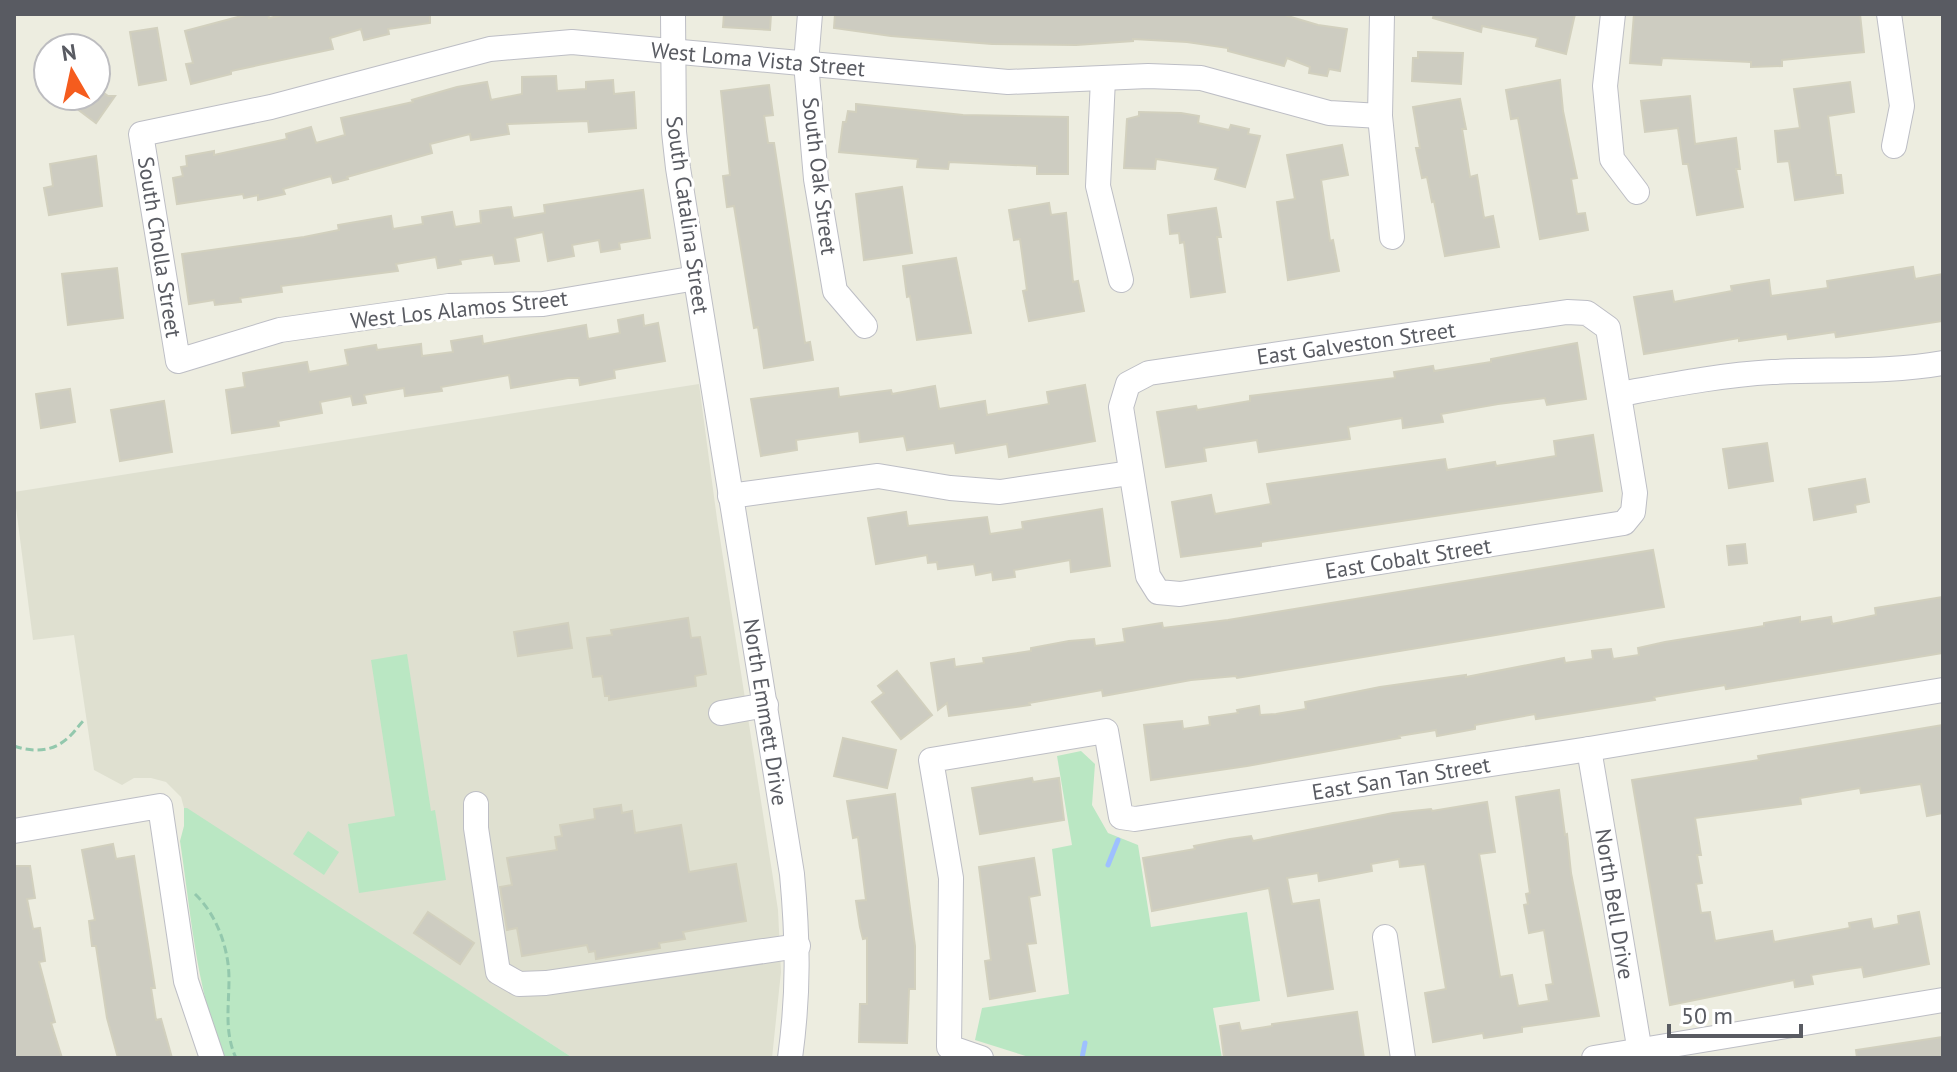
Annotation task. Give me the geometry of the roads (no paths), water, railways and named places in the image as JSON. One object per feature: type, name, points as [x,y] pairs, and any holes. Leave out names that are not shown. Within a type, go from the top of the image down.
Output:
[{"type":"street","name":"South Catalina Street","points":[[673,14],[674,132],[710,368]]},
{"type":"street","name":"South Oak Street","points":[[810,14],[806,63],[816,179],[835,291],[865,326]]},
{"type":"street","points":[[1382,14],[1380,116],[1392,237]]},
{"type":"street","points":[[1613,14],[1605,86],[1612,159],[1637,192]]},
{"type":"street","points":[[1889,14],[1902,106],[1894,146]]},
{"type":"street","name":"West Loma Vista Street","points":[[141,134],[271,107],[490,49],[572,42],[1008,82],[1148,76],[1201,78],[1329,113],[1380,116]]},
{"type":"street","points":[[1103,79],[1098,186],[1121,280]]},
{"type":"street","name":"South Cholla Street","points":[[141,134],[178,361]]},
{"type":"street","name":"West Los Alamos Street","points":[[178,361],[280,330],[449,306],[543,304],[696,278]]},
{"type":"street","name":"East Galveston Street","points":[[1130,473],[1121,407],[1128,384],[1149,373],[1567,312],[1587,313],[1608,328],[1620,394]]},
{"type":"street","points":[[1620,394],[1744,375],[1872,371],[1943,363]]},
{"type":"street","name":"North Emmett Drive","points":[[710,368],[792,874],[798,946],[798,1003],[790,1058]]},
{"type":"street","name":"East Cobalt Street","points":[[1130,473],[1148,576],[1158,592],[1180,594],[1624,523],[1633,512],[1635,493],[1620,394]]},
{"type":"street","points":[[730,496],[878,476],[950,488],[1000,492],[1130,473]]},
{"type":"street","name":"East San Tan Street","points":[[981,1058],[949,1047],[951,878],[931,760],[1106,731],[1121,817],[1135,819],[1589,749],[1943,690]]},
{"type":"street","points":[[721,713],[766,705]]},
{"type":"street","name":"North Bell Drive","points":[[1589,749],[1640,1054]]},
{"type":"street","points":[[476,804],[476,828],[498,972],[519,984],[570,980],[798,946]]},
{"type":"street","points":[[14,831],[160,806],[186,981],[212,1058]]},
{"type":"street","points":[[1385,937],[1403,1058]]},
{"type":"street","points":[[1594,1058],[1640,1054],[1943,1000]]},
{"type":"waterway","points":[[1108,865],[1118,840]]},
{"type":"waterway","points":[[1082,1058],[1085,1043]]}]
